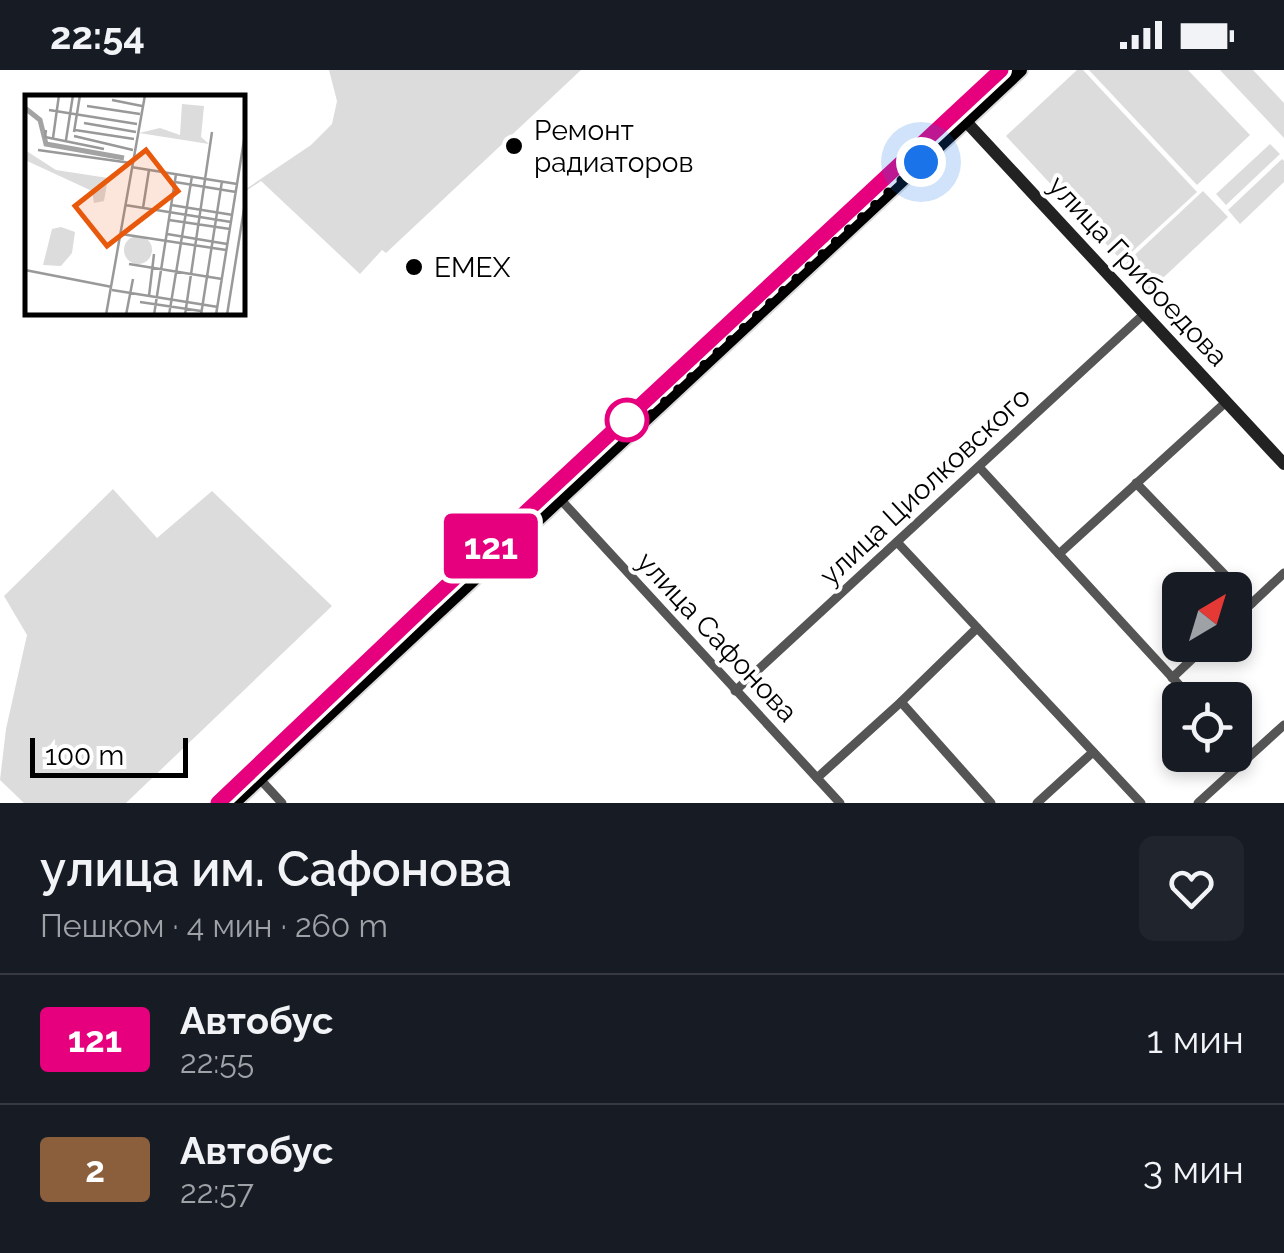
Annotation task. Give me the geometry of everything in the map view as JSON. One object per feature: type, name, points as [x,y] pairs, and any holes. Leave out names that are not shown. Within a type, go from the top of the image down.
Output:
[{"type":"main road","points":[[218,803],[256,776],[561,500],[961,116],[1000,70]]},
{"type":"main road","points":[[234,803],[256,776],[427,604],[961,116],[1020,70]]},
{"type":"street","name":"улица Грибоедова","points":[[961,116],[1284,464]]},
{"type":"street","name":"улица Циолковского","points":[[736,691],[1144,314]]},
{"type":"street","points":[[1059,554],[1226,402]]},
{"type":"street","points":[[979,466],[1176,682]]},
{"type":"street","points":[[1136,483],[1222,572]]},
{"type":"street","name":"улица Сафонова","points":[[561,500],[840,803]]},
{"type":"street","points":[[897,542],[1141,803]]},
{"type":"street","points":[[1252,603],[1284,573]]},
{"type":"street","points":[[817,778],[977,628]]},
{"type":"street","points":[[1172,678],[1189,662]]},
{"type":"street","points":[[901,702],[991,803]]},
{"type":"street","points":[[1252,754],[1284,725]]},
{"type":"street","points":[[1037,803],[1093,752]]},
{"type":"street","points":[[1198,803],[1232,772]]},
{"type":"street","points":[[256,776],[282,803]]},
{"type":"shaded area","points":[[329,70],[581,70],[360,274],[261,181],[245,192],[311,145],[332,124],[337,101]]},
{"type":"shaded area","points":[[1077,70],[1083,70],[1197,192],[1122,261],[1006,136]]},
{"type":"shaded area","points":[[1089,70],[1188,70],[1250,135],[1197,185]]},
{"type":"shaded area","points":[[1220,70],[1253,70],[1284,103],[1284,138]]},
{"type":"shaded area","points":[[1270,144],[1280,154],[1226,205],[1216,194]]},
{"type":"shaded area","points":[[1282,159],[1284,182],[1240,224],[1228,210]]},
{"type":"shaded area","points":[[1203,191],[1228,217],[1149,291],[1125,264]]},
{"type":"shaded area","points":[[113,489],[157,538],[212,491],[332,606],[126,803],[24,803],[0,780],[6,729],[27,635],[4,596]]},
{"type":"bus line","name":"121","points":[[218,803],[1001,70]]},
{"type":"place","name":"Ремонт радиаторов","points":[[514,146]]},
{"type":"place","name":"EMEX","points":[[414,267]]},
{"type":"route","points":[[627,420],[635,430],[921,162]]}]
